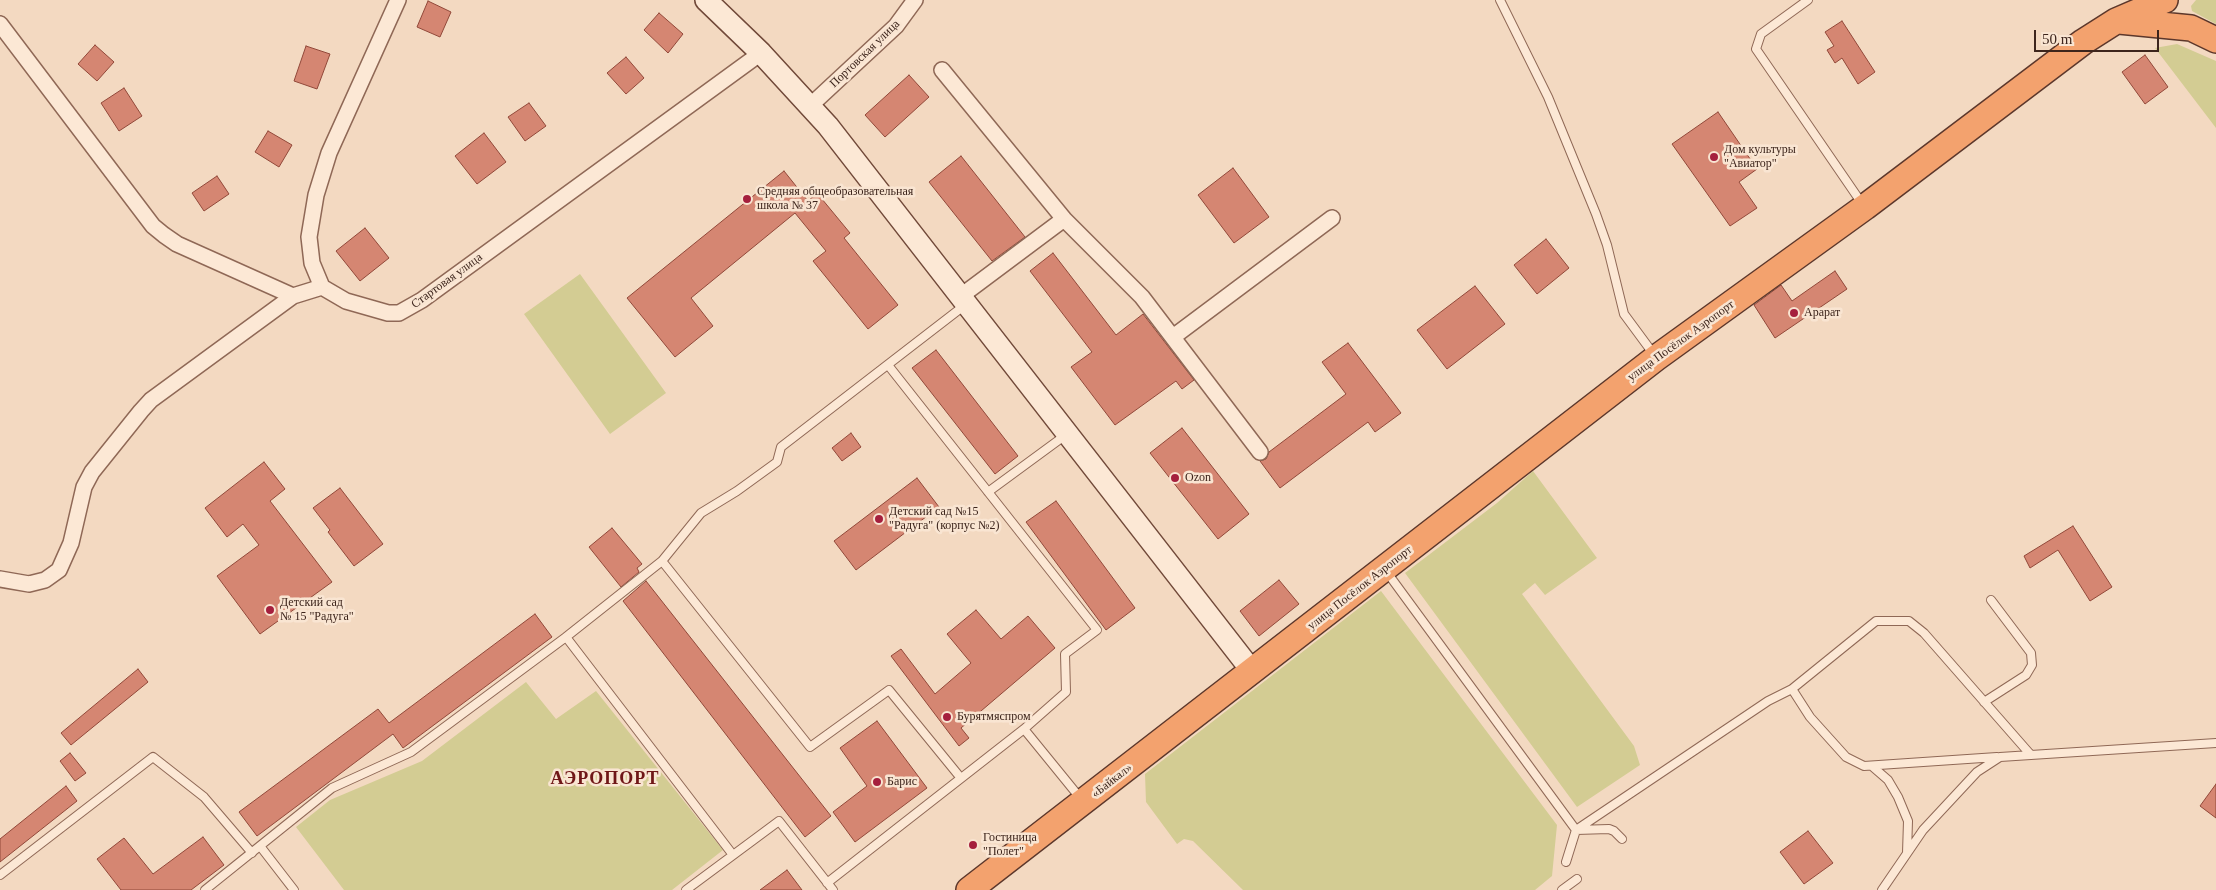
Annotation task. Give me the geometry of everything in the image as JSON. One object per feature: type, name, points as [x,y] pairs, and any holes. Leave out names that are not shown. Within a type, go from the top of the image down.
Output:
[{"type":"highway","points":[[2116,21],[2166,0]]},
{"type":"highway","name":"улица Посёлок Аэропорт","points":[[1252,671],[1656,358],[1865,207],[2083,42],[2116,21]]},
{"type":"highway","points":[[2116,21],[2191,28],[2216,40]]},
{"type":"highway","name":"«Байкал»","points":[[969,890],[1084,803],[1252,671]]},
{"type":"main road","points":[[706,0],[812,105],[1252,671]]},
{"type":"street","points":[[0,579],[29,584],[45,580],[58,570],[71,543],[84,487],[92,472],[151,400],[293,296],[322,287],[312,263],[309,237],[316,195],[329,153],[398,0]]},
{"type":"street","name":"Портовская улица","points":[[812,105],[896,26],[915,0]]},
{"type":"street","points":[[0,24],[153,226],[177,244],[293,296]]},
{"type":"street","name":"Стартовая улица","points":[[322,287],[346,301],[388,313],[399,313],[410,308],[761,53]]},
{"type":"street","points":[[942,70],[1064,219],[1142,298],[1260,452]]},
{"type":"street","points":[[1173,337],[1332,218]]},
{"type":"street","points":[[964,300],[1064,219]]},
{"type":"lane","points":[[1500,0],[1548,97],[1596,214],[1607,245],[1624,314],[1656,358]]},
{"type":"lane","points":[[1808,0],[1761,34],[1756,49],[1865,207]]},
{"type":"lane","points":[[205,890],[332,788],[411,752],[566,637],[662,561],[701,513],[737,491],[777,462],[781,447],[888,365],[964,300]]},
{"type":"lane","points":[[827,883],[960,777],[1024,729],[1066,692],[1065,654],[1097,630],[888,365]]},
{"type":"lane","points":[[988,492],[1068,433]]},
{"type":"lane","points":[[662,561],[810,747],[889,690],[960,777]]},
{"type":"lane","points":[[1385,569],[1576,830]]},
{"type":"lane","points":[[1984,702],[2026,675],[2032,665],[2030,653],[1991,600]]},
{"type":"lane","points":[[1566,862],[1576,830],[1768,700],[1792,689],[1876,621],[1909,621],[1924,633],[2030,754]]},
{"type":"lane","points":[[566,637],[733,855]]},
{"type":"lane","points":[[1792,689],[1810,717],[1846,757],[1864,766],[2216,743]]},
{"type":"lane","points":[[1024,729],[1084,803]]},
{"type":"lane","points":[[0,875],[153,757],[204,797],[252,853]]},
{"type":"lane","points":[[1882,890],[1923,830],[1977,772],[2000,757]]},
{"type":"lane","points":[[1873,766],[1888,780],[1898,797],[1908,821],[1907,853]]},
{"type":"lane","points":[[686,890],[779,821],[833,890]]},
{"type":"lane","points":[[1576,830],[1609,829],[1622,839]]},
{"type":"lane","points":[[260,846],[294,890]]},
{"type":"lane","points":[[1562,890],[1577,879]]},
{"type":"shaded area","points":[[2196,0],[2216,0],[2216,24],[2192,11],[2191,6]]},
{"type":"shaded area","points":[[2177,44],[2216,61],[2216,128],[2155,48]]},
{"type":"shaded area","points":[[580,274],[666,393],[610,434],[524,314]]},
{"type":"shaded area","points":[[1533,471],[1597,558],[1545,595],[1535,583],[1522,594],[1634,746],[1640,765],[1577,807],[1405,573],[1497,503]]},
{"type":"shaded area","points":[[1381,591],[1557,825],[1552,876],[1535,890],[1243,890],[1193,841],[1184,839],[1177,844],[1146,802],[1145,774]]},
{"type":"shaded area","points":[[526,682],[556,719],[596,691],[723,850],[672,890],[344,890],[296,827],[330,800],[422,761]]},
{"type":"building","points":[[428,1],[451,12],[440,37],[417,27]]},
{"type":"building","points":[[659,13],[683,34],[668,53],[644,30]]},
{"type":"building","points":[[1842,21],[1875,72],[1858,84],[1842,58],[1835,63],[1827,50],[1834,46],[1825,32]]},
{"type":"building","points":[[95,45],[114,62],[97,81],[78,64]]},
{"type":"building","points":[[306,46],[330,54],[317,89],[294,81]]},
{"type":"building","points":[[2145,55],[2168,87],[2145,104],[2122,72]]},
{"type":"building","points":[[626,57],[644,78],[626,94],[607,73]]},
{"type":"building","points":[[909,75],[929,97],[885,137],[865,115]]},
{"type":"building","points":[[124,88],[142,116],[119,131],[101,103]]},
{"type":"building","points":[[529,103],[546,126],[525,141],[508,117]]},
{"type":"building","name":"Дом культуры \"Авиатор\"","points":[[1718,112],[1757,169],[1739,182],[1757,208],[1730,226],[1672,144]]},
{"type":"building","points":[[268,131],[292,145],[279,167],[255,152]]},
{"type":"building","points":[[484,133],[506,162],[477,184],[455,156]]},
{"type":"building","points":[[961,156],[1025,237],[992,261],[929,182]]},
{"type":"building","points":[[1233,168],[1269,217],[1234,243],[1198,195]]},
{"type":"building","points":[[784,171],[808,201],[817,193],[850,233],[844,238],[898,305],[868,329],[813,261],[826,251],[795,213],[691,298],[713,326],[675,357],[627,298]]},
{"type":"building","points":[[217,176],[229,194],[204,211],[192,193]]},
{"type":"building","points":[[365,228],[389,258],[360,281],[336,251]]},
{"type":"building","points":[[1546,239],[1569,268],[1537,294],[1514,265]]},
{"type":"building","points":[[1053,253],[1116,335],[1143,314],[1194,380],[1182,389],[1176,381],[1115,425],[1071,367],[1092,352],[1030,271]]},
{"type":"building","points":[[1835,271],[1847,289],[1775,338],[1754,305],[1781,285],[1792,301]]},
{"type":"building","points":[[1475,286],[1505,324],[1447,369],[1417,330]]},
{"type":"building","points":[[1348,343],[1401,413],[1375,432],[1368,422],[1280,488],[1260,461],[1266,459],[1269,452],[1346,394],[1322,362]]},
{"type":"building","points":[[936,350],[1018,456],[995,474],[912,368]]},
{"type":"building","points":[[1182,428],[1249,514],[1218,539],[1150,453]]},
{"type":"building","points":[[851,433],[861,447],[842,461],[832,448]]},
{"type":"building","points":[[264,462],[285,489],[270,501],[332,582],[260,634],[217,576],[259,545],[243,524],[227,537],[205,508]]},
{"type":"building","points":[[917,478],[939,507],[856,570],[834,541]]},
{"type":"building","points":[[340,488],[383,544],[354,566],[328,532],[330,530],[313,508]]},
{"type":"building","points":[[1056,501],[1135,608],[1106,630],[1026,522]]},
{"type":"building","points":[[2073,526],[2112,587],[2090,601],[2058,550],[2030,568],[2024,556]]},
{"type":"building","points":[[612,528],[642,564],[637,568],[639,572],[621,587],[589,547]]},
{"type":"building","points":[[1279,580],[1299,604],[1259,636],[1240,611]]},
{"type":"building","points":[[646,581],[831,816],[805,837],[623,601]]},
{"type":"building","points":[[976,610],[1001,639],[1028,616],[1055,648],[961,728],[969,738],[959,746],[891,656],[901,649],[935,694],[971,663],[947,634]]},
{"type":"building","points":[[535,614],[552,637],[403,748],[393,734],[257,836],[239,812],[378,709],[389,723]]},
{"type":"building","points":[[138,669],[148,682],[71,745],[61,733]]},
{"type":"building","points":[[877,721],[927,788],[855,842],[833,812],[867,786],[840,748]]},
{"type":"building","points":[[70,753],[86,773],[75,781],[60,761]]},
{"type":"building","points":[[2216,784],[2216,818],[2200,806]]},
{"type":"building","points":[[66,786],[77,801],[0,862],[0,839]]},
{"type":"building","points":[[1808,831],[1833,863],[1804,884],[1780,852]]},
{"type":"building","points":[[203,837],[224,865],[191,890],[121,890],[97,859],[124,838],[153,874]]},
{"type":"building","points":[[787,870],[802,890],[760,890]]},
{"type":"place","name":"Дом культуры \"Авиатор\"","points":[[1714,157]]},
{"type":"place","name":"Средняя общеобразовательная школа № 37","points":[[747,199]]},
{"type":"place","name":"Арарат","points":[[1794,313]]},
{"type":"place","name":"Ozon","points":[[1175,478]]},
{"type":"place","name":"Детский сад №15 \"Радуга\" (корпус №2)","points":[[879,519]]},
{"type":"place","name":"Детский сад № 15 \"Радуга\"","points":[[270,610]]},
{"type":"place","name":"Бурятмяспром","points":[[947,717]]},
{"type":"place","name":"Барис","points":[[877,782]]},
{"type":"place","name":"Гостиница \"Полет\"","points":[[973,845]]},
{"type":"district","name":"АЭРОПОРТ","points":[[605,779]]}]
